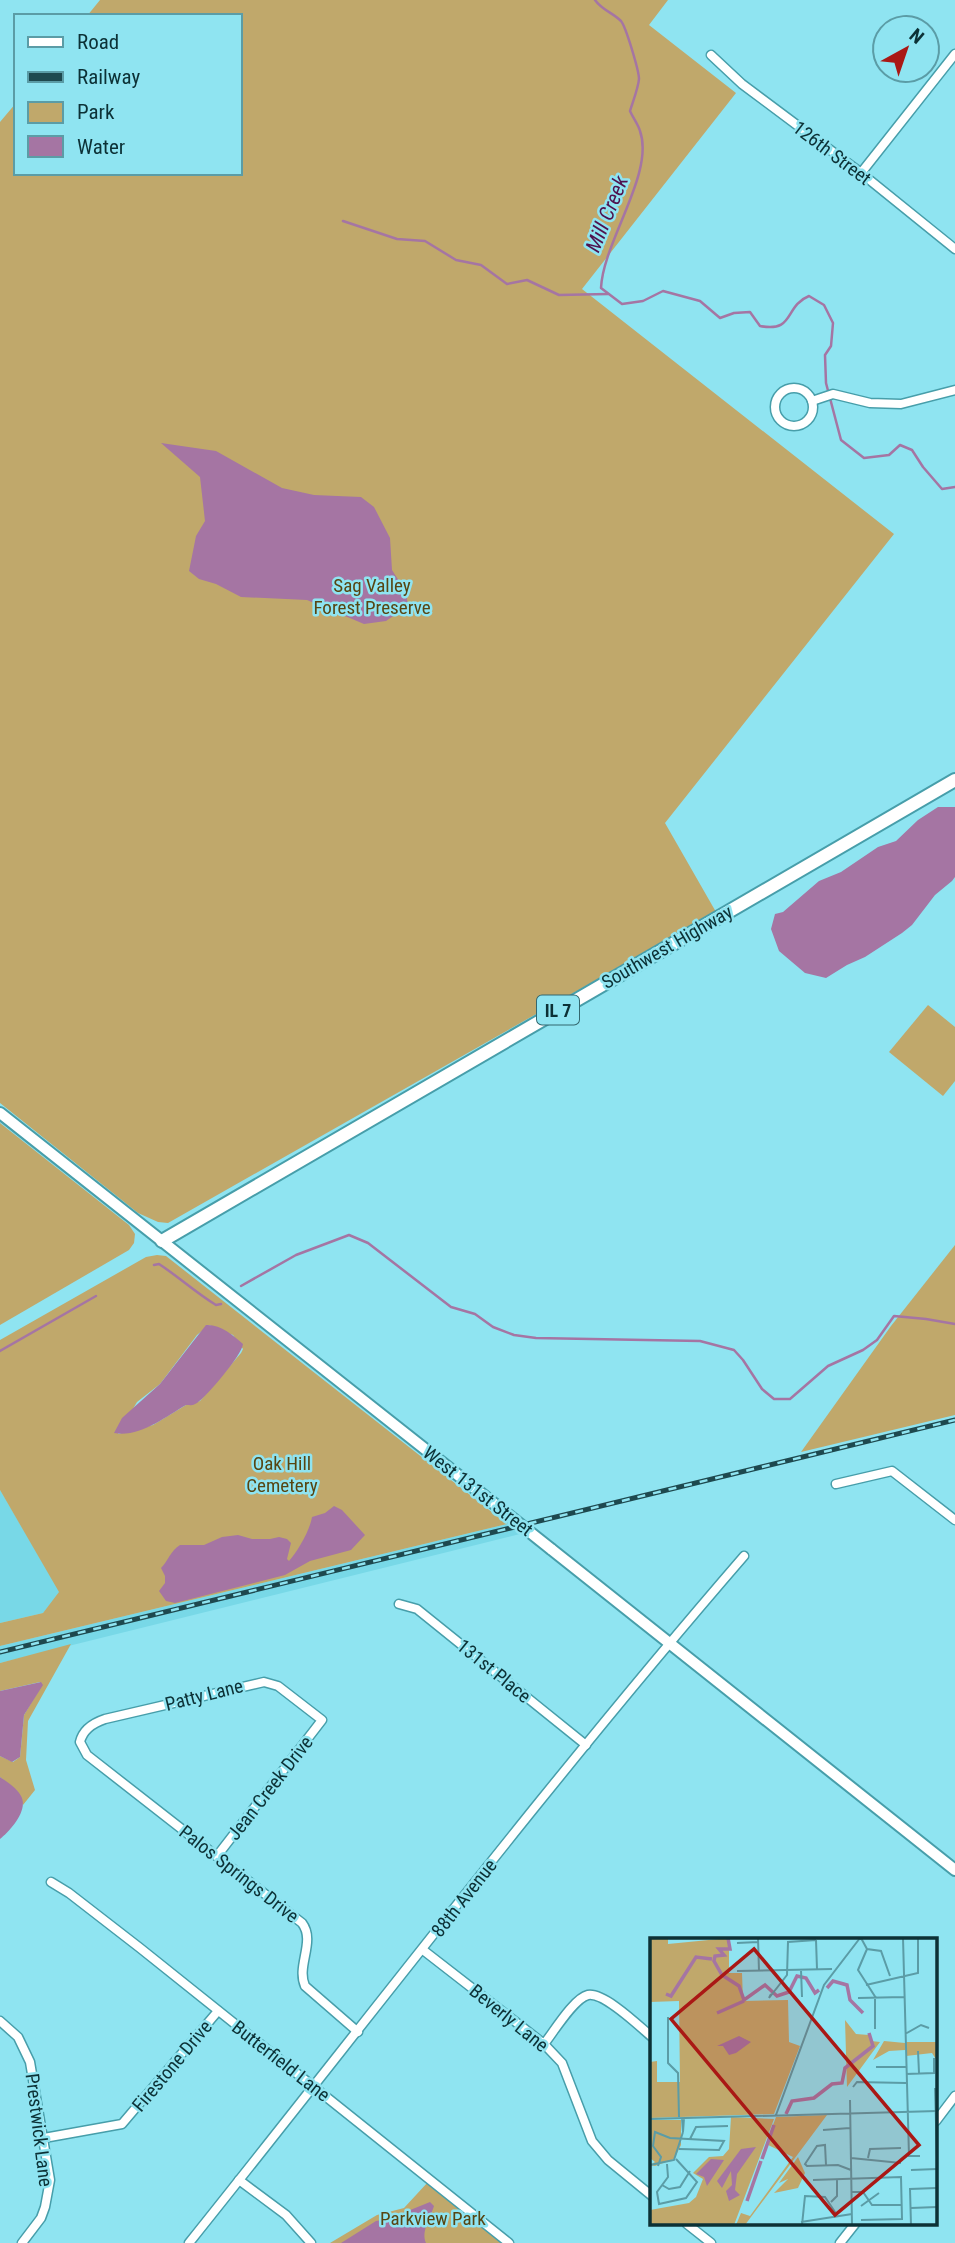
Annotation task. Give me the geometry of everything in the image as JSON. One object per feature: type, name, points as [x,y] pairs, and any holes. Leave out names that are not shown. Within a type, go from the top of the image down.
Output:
[{"type":"main road","name":"Southwest Highway","points":[[162,1241],[955,780]]},
{"type":"street","points":[[861,173],[955,54]]},
{"type":"street","name":"126th Street","points":[[711,55],[766,103],[861,173],[955,249]]},
{"type":"street","points":[[792,388],[805,392],[812,401],[810,417],[800,425],[783,423],[775,410],[780,394],[792,388]]},
{"type":"street","points":[[812,401],[833,394],[847,399],[888,404],[919,401],[955,390]]},
{"type":"street","name":"West 131st Street","points":[[0,1112],[955,1870]]},
{"type":"street","points":[[836,1484],[892,1471],[955,1520]]},
{"type":"street","name":"88th Avenue","points":[[189,2243],[586,1745],[744,1556]]},
{"type":"street","name":"131st Place","points":[[399,1604],[417,1609],[586,1745]]},
{"type":"street","name":"Patty Lane","points":[[81,1736],[97,1722],[264,1682],[278,1686],[323,1720]]},
{"type":"street","name":"Jean Creek Drive","points":[[217,1856],[323,1720]]},
{"type":"street","name":"Palos Springs Drive","points":[[81,1736],[81,1746],[87,1755],[305,1927],[307,1938],[303,1982],[310,1992],[358,2032]]},
{"type":"street","name":"Butterfield Lane","points":[[51,1882],[69,1893],[509,2243]]},
{"type":"street","name":"Beverly Lane","points":[[423,1950],[544,2044],[562,2063],[592,2141],[608,2160],[650,2194]]},
{"type":"street","points":[[544,2044],[577,2001],[588,1995],[602,1997],[650,2035]]},
{"type":"street","name":"Firestone Drive","points":[[44,2138],[122,2124],[218,2011]]},
{"type":"street","name":"Prestwick Lane","points":[[0,2021],[18,2038],[30,2062],[50,2180],[41,2218],[22,2243]]},
{"type":"street","points":[[937,2120],[955,2096]]},
{"type":"street","points":[[239,2180],[286,2215],[311,2243]]},
{"type":"street","points":[[690,2226],[711,2243]]},
{"type":"street","points":[[840,2243],[853,2226]]},
{"type":"shaded area","points":[[0,1490],[60,1592],[43,1613],[0,1623]]},
{"type":"shaded area","points":[[507,1524],[520,1534],[0,1663],[0,1646]]},
{"type":"green space","name":"Sag Valley Forest Preserve","points":[[100,0],[668,0],[649,25],[736,93],[582,289],[894,534],[665,823],[716,912],[168,1223],[158,1222],[138,1213],[0,1103],[0,122],[14,105],[14,175],[242,175],[242,14],[89,14]]},
{"type":"green space","points":[[928,1005],[955,1027],[955,1081],[943,1096],[889,1052]]},
{"type":"green space","points":[[0,1123],[129,1225],[135,1234],[134,1243],[129,1250],[0,1325]]},
{"type":"green space","points":[[955,1245],[955,1415],[801,1452],[891,1326]]},
{"type":"green space","name":"Oak Hill Cemetery","points":[[166,1256],[507,1524],[0,1646],[0,1623],[43,1613],[59,1592],[0,1490],[0,1340],[146,1257]],"holes":[[[209,1325],[233,1335],[243,1349],[200,1401],[186,1405],[153,1425],[118,1434],[137,1402],[160,1384],[197,1335]]]},
{"type":"green space","points":[[71,1644],[28,1721],[26,1760],[35,1790],[23,1805],[17,1791],[0,1777],[0,1756],[13,1762],[20,1757],[24,1715],[42,1685],[40,1682],[0,1691],[0,1663]]},
{"type":"green space","name":"Parkview Park","points":[[428,2182],[504,2243],[330,2243],[377,2215],[404,2208]]},
{"type":"water","points":[[161,443],[216,451],[282,488],[314,495],[361,497],[374,507],[390,538],[392,570],[406,592],[408,606],[386,621],[364,624],[307,600],[241,597],[216,584],[199,579],[189,571],[196,536],[205,521],[200,477]]},
{"type":"water","points":[[938,807],[955,807],[955,877],[935,895],[912,925],[865,957],[826,978],[805,973],[779,951],[771,929],[775,914],[783,912],[819,881],[841,872],[878,847],[896,841],[918,820]]},
{"type":"water","points":[[206,1325],[221,1328],[243,1344],[237,1357],[216,1384],[197,1403],[186,1405],[142,1430],[114,1433],[122,1418],[160,1384]]},
{"type":"water","points":[[334,1506],[342,1510],[365,1535],[351,1550],[310,1561],[285,1575],[175,1603],[166,1601],[159,1591],[165,1583],[161,1568],[180,1545],[204,1545],[222,1537],[238,1535],[252,1539],[279,1537],[291,1543],[287,1559],[289,1561],[303,1540],[312,1517],[325,1513]]},
{"type":"water","points":[[41,1682],[43,1685],[24,1715],[20,1757],[12,1762],[0,1756],[0,1691]]},
{"type":"water","points":[[0,1777],[17,1790],[23,1802],[21,1814],[0,1839]]},
{"type":"water","points":[[430,2202],[434,2206],[425,2229],[426,2243],[341,2243],[376,2221]]},
{"type":"waterway","name":"Mill Creek","points":[[595,0],[621,21],[629,40],[639,79],[630,111],[639,128],[643,148],[641,167],[610,250],[601,288],[622,304],[643,301],[663,291],[700,301],[720,318],[734,313],[750,312],[760,326],[771,327],[784,322],[801,300],[809,296],[824,305],[833,323],[831,346],[825,355],[826,383],[841,440],[864,458],[889,455],[900,445],[912,450],[942,489],[955,487]]},
{"type":"waterway","points":[[343,221],[397,239],[425,241],[456,260],[481,265],[507,284],[527,280],[559,295],[608,294]]},
{"type":"waterway","points":[[241,1286],[296,1255],[349,1235],[368,1243],[451,1307],[475,1314],[493,1327],[514,1335],[536,1338],[700,1341],[734,1350],[762,1389],[774,1399],[790,1399],[828,1366],[863,1350],[877,1340],[894,1316],[955,1324]]},
{"type":"waterway","points":[[154,1265],[159,1264],[216,1305],[221,1304]]},
{"type":"waterway","points":[[0,1351],[96,1296]]},
{"type":"railway","points":[[0,1652],[955,1420]]}]
